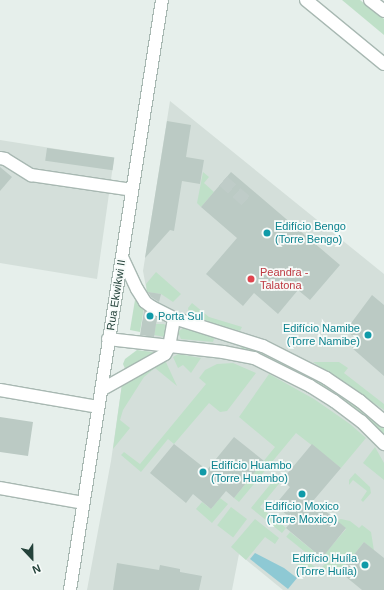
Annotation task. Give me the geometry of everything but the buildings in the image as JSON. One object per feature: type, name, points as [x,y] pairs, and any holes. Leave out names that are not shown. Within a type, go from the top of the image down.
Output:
[{"type":"street","name":"Rua Ekwikwi II","points":[[70,590],[162,0]]},
{"type":"street","points":[[306,0],[384,64]]},
{"type":"street","points":[[370,0],[384,11]]},
{"type":"street","points":[[0,158],[5,159],[31,175],[132,190]]},
{"type":"street","points":[[122,257],[137,289],[145,302],[174,318],[229,334],[263,346],[326,378],[360,401],[384,421]]},
{"type":"street","points":[[101,390],[165,354],[169,347],[174,318]]},
{"type":"street","points":[[223,352],[229,334]]},
{"type":"street","points":[[108,339],[223,352],[254,358],[310,386],[347,409],[370,429],[384,444]]},
{"type":"street","points":[[0,390],[98,407]]},
{"type":"street","points":[[0,488],[83,503]]},
{"type":"shaded area","points":[[170,101],[384,274],[384,590],[283,590],[239,554],[232,590],[87,590],[111,461],[122,384],[139,375],[152,307],[154,294],[147,293],[143,271]]},
{"type":"shaded area","points":[[0,140],[114,158],[97,279],[0,263]]},
{"type":"green space","points":[[342,0],[360,0],[384,19],[384,35]]},
{"type":"green space","points":[[203,172],[209,177],[204,183],[214,192],[201,207],[197,203]]},
{"type":"green space","points":[[156,272],[181,294],[173,302],[161,294],[147,292],[146,284]]},
{"type":"green space","points":[[135,300],[144,308],[140,332],[130,330]]},
{"type":"green space","points":[[192,303],[209,317],[242,327],[240,331],[202,320],[189,314],[188,308]]},
{"type":"green space","points":[[156,324],[164,324],[168,327],[165,337],[154,335]]},
{"type":"green space","points":[[183,328],[215,336],[213,342],[181,339],[178,332]]},
{"type":"green space","points":[[242,345],[304,371],[340,394],[384,426],[384,438],[380,433],[240,351]]},
{"type":"green space","points":[[137,350],[159,353],[126,371],[123,364],[125,359]]},
{"type":"green space","points":[[178,354],[201,358],[191,373],[183,365],[178,368],[173,357]]},
{"type":"green space","points":[[165,360],[177,386],[155,368],[144,377],[123,410],[120,420],[130,428],[113,449],[122,384]]},
{"type":"green space","points":[[313,362],[339,362],[348,368],[344,373],[384,404],[384,410]]},
{"type":"green space","points":[[233,363],[256,373],[227,411],[220,412],[209,403],[174,444],[168,439],[141,472],[121,455],[124,452],[140,464],[206,384],[199,378],[205,370],[217,364]]},
{"type":"green space","points":[[269,374],[314,399],[350,424],[366,438],[341,468],[296,433],[239,502],[234,498],[275,447],[239,417]]},
{"type":"green space","points":[[375,447],[384,463],[384,480],[363,463]]},
{"type":"green space","points":[[355,473],[370,487],[371,493],[363,502],[361,500],[367,491],[353,480],[349,485],[349,480]]},
{"type":"green space","points":[[277,476],[282,480],[260,507],[286,528],[282,533],[251,508]]},
{"type":"green space","points":[[220,498],[228,504],[212,523],[196,509],[202,502],[211,509]]},
{"type":"green space","points":[[231,507],[247,519],[233,537],[217,525]]},
{"type":"green space","points":[[255,519],[279,538],[275,544],[265,537],[246,560],[231,547]]},
{"type":"green space","points":[[341,519],[350,521],[359,528],[362,525],[371,532],[374,551],[364,542],[340,572],[342,574],[340,578],[327,568],[322,574],[319,571],[329,559],[327,557],[321,564],[316,560],[320,556],[322,557],[346,529],[336,520]]},
{"type":"green space","points":[[290,532],[315,552],[311,557],[286,537]]},
{"type":"green space","points":[[296,552],[315,567],[306,572],[291,560]]},
{"type":"water","points":[[255,553],[284,568],[297,578],[288,589],[250,559]]},
{"type":"tunnel","points":[[223,181],[248,203]]},
{"type":"place","name":"Edifício Bengo (Torre Bengo)","points":[[267,233]]},
{"type":"place","name":"Peandra - Talatona","points":[[251,279]]},
{"type":"place","name":"Porta Sul","points":[[150,316]]},
{"type":"place","name":"Edifício Namibe (Torre Namibe)","points":[[368,335]]},
{"type":"place","name":"Edifício Huambo (Torre Huambo)","points":[[203,472]]},
{"type":"place","name":"Edifício Moxico (Torre Moxico)","points":[[302,494]]},
{"type":"place","name":"Edifício Huíla (Torre Huíla)","points":[[365,565]]}]
